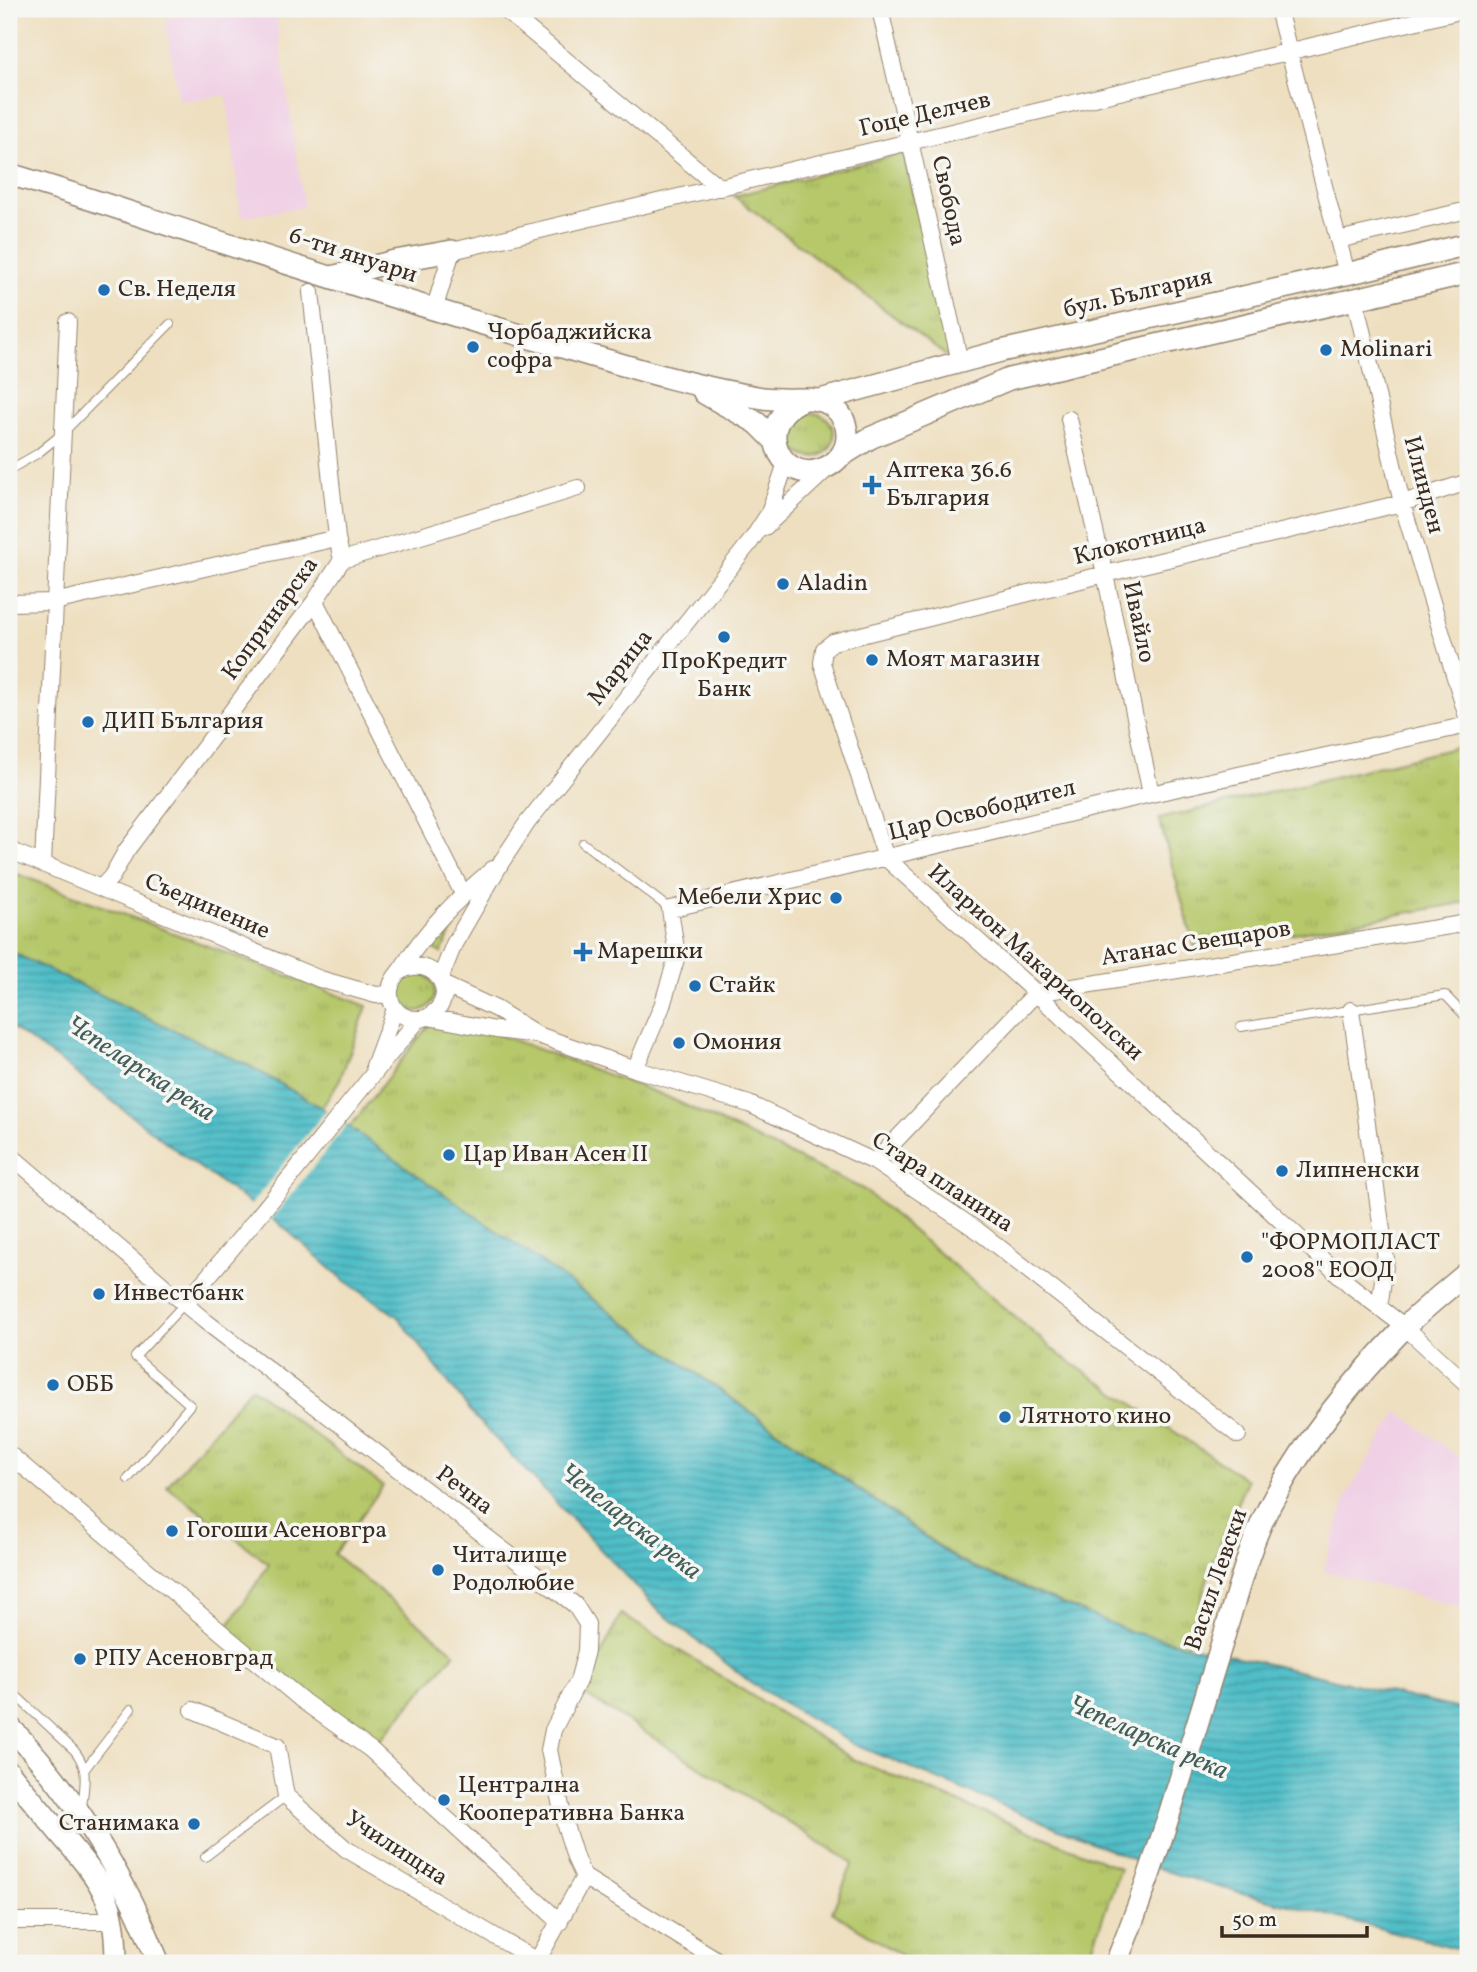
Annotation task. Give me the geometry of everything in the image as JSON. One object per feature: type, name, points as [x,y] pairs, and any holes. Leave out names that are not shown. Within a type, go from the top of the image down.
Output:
[{"type":"main road","name":"6-ти януари","points":[[9,174],[434,310],[684,382]]},
{"type":"main road","name":"бул. България","points":[[812,400],[1001,351],[1347,274],[1468,244]]},
{"type":"main road","points":[[332,277],[452,251]]},
{"type":"main road","points":[[812,400],[791,404],[781,414],[775,427],[775,442],[786,463],[800,470],[816,472],[870,438],[1009,379],[1468,273]]},
{"type":"main road","points":[[684,382],[765,398],[812,400],[833,406],[842,416],[847,429],[847,444],[836,461]]},
{"type":"main road","points":[[684,382],[757,423],[775,442]]},
{"type":"main road","name":"Васил Левски","points":[[1116,1963],[1138,1911],[1249,1561],[1274,1498],[1318,1428],[1345,1394],[1405,1327],[1468,1272]]},
{"type":"main road","points":[[9,1726],[43,1765],[105,1853],[130,1896],[159,1963]]},
{"type":"main road","points":[[9,1772],[93,1874],[109,1905],[115,1936],[116,1963]]},
{"type":"street","points":[[504,9],[720,188]]},
{"type":"street","name":"Свобода","points":[[880,9],[960,362]]},
{"type":"street","points":[[1278,9],[1347,274]]},
{"type":"street","name":"Гоце Делчев","points":[[452,251],[1468,9]]},
{"type":"street","points":[[1338,240],[1468,210]]},
{"type":"street","points":[[434,310],[452,251]]},
{"type":"street","name":"Копринарска","points":[[102,887],[112,876],[126,851],[315,601],[342,560],[337,538],[311,292]]},
{"type":"street","name":"Илинден","points":[[1354,300],[1402,503],[1468,722]]},
{"type":"street","points":[[43,864],[68,322]]},
{"type":"street","name":"Ивайло","points":[[1069,419],[1105,573],[1151,793]]},
{"type":"street","points":[[751,541],[836,461]]},
{"type":"street","points":[[751,541],[769,513],[786,463]]},
{"type":"street","name":"Клокотница","points":[[824,649],[833,642],[1105,573],[1402,503],[1468,482]]},
{"type":"street","points":[[342,560],[578,488]]},
{"type":"street","points":[[9,603],[54,603],[337,538]]},
{"type":"street","name":"Марица","points":[[502,861],[527,823],[751,541]]},
{"type":"street","points":[[315,601],[463,894]]},
{"type":"street","name":"Иларион Макариополски","points":[[824,649],[822,663],[886,858],[1036,993],[1350,1285],[1405,1327],[1468,1385]]},
{"type":"street","name":"Цар Освободител","points":[[670,909],[1151,793],[1468,722]]},
{"type":"street","name":"Съединение","points":[[9,850],[320,979],[392,1001]]},
{"type":"street","points":[[369,1078],[392,1001],[394,978],[428,930],[463,894],[502,861]]},
{"type":"street","points":[[184,1304],[219,1265],[369,1078],[424,1018],[435,1013],[443,1000],[441,982],[454,944],[502,861]]},
{"type":"street","points":[[635,1069],[662,1006],[677,956],[670,909]]},
{"type":"street","name":"Атанас Свещаров","points":[[1036,993],[1468,923]]},
{"type":"street","points":[[399,972],[417,965],[426,967],[434,972],[441,982],[496,1009],[538,1035]]},
{"type":"street","points":[[875,1162],[1036,993]]},
{"type":"street","points":[[392,1001],[402,1015],[410,1019],[424,1018],[538,1035]]},
{"type":"street","points":[[1351,1010],[1386,1259],[1379,1308]]},
{"type":"street","name":"Стара планина","points":[[538,1035],[635,1069],[750,1104],[875,1162],[977,1230],[1238,1435]]},
{"type":"street","name":"Речна","points":[[9,1153],[184,1304],[575,1605],[587,1623],[586,1651],[578,1681],[553,1730],[549,1750],[565,1825],[584,1877]]},
{"type":"street","points":[[9,1454],[303,1701],[371,1750],[560,1922]]},
{"type":"street","points":[[193,1710],[277,1746],[286,1796]]},
{"type":"street","name":"Училищна","points":[[286,1796],[346,1849],[537,1962]]},
{"type":"street","points":[[537,1962],[584,1877],[722,1963]]},
{"type":"street","points":[[9,1921],[113,1921]]},
{"type":"lane","points":[[9,470],[37,454],[63,433],[170,324]]},
{"type":"lane","points":[[583,843],[670,909]]},
{"type":"lane","points":[[1241,1027],[1445,995],[1468,1019]]},
{"type":"lane","points":[[128,1479],[190,1405],[135,1357],[184,1304]]},
{"type":"lane","points":[[9,1689],[74,1750],[86,1769]]},
{"type":"lane","points":[[81,1816],[86,1769],[131,1709]]},
{"type":"lane","points":[[205,1857],[286,1796]]},
{"type":"shaded area","points":[[275,9],[304,207],[241,217],[227,95],[179,101],[165,19]]},
{"type":"shaded area","points":[[1398,1411],[1468,1464],[1468,1609],[1323,1571],[1347,1495]]},
{"type":"green space","points":[[903,153],[953,361],[734,196]]},
{"type":"green space","points":[[812,413],[827,420],[834,435],[827,450],[812,457],[797,450],[790,435],[797,420]]},
{"type":"green space","points":[[1467,745],[1468,902],[1196,951],[1159,819]]},
{"type":"green space","points":[[9,871],[367,1006],[340,1079],[322,1108],[251,1067],[9,951]]},
{"type":"green space","points":[[467,900],[441,953],[424,943]]},
{"type":"green space","points":[[416,973],[429,979],[435,992],[429,1005],[416,1011],[403,1005],[397,992],[403,979]]},
{"type":"green space","points":[[430,1023],[480,1028],[663,1095],[863,1189],[1061,1356],[1247,1480],[1213,1561],[1187,1645],[1131,1632],[960,1561],[349,1128]]},
{"type":"green space","points":[[251,1387],[383,1486],[334,1554],[455,1653],[371,1750],[223,1634],[269,1564],[167,1486]]},
{"type":"green space","points":[[621,1614],[855,1760],[1120,1868],[1087,1963],[914,1963],[832,1912],[853,1863],[582,1693]]},
{"type":"water","name":"Чепеларска река","points":[[9,951],[251,1067],[322,1108],[960,1562],[1131,1632],[1468,1711],[1468,1951],[1219,1887],[1152,1867],[855,1745],[754,1685],[658,1610],[476,1418],[397,1316],[345,1281],[281,1225],[9,1026]]},
{"type":"pier","points":[[328,1108],[348,1123],[270,1221],[250,1206]]},
{"type":"place","name":"Св. Неделя","points":[[104,290]]},
{"type":"place","name":"Чорбаджийска софра","points":[[473,347]]},
{"type":"place","name":"Molinari","points":[[1326,350]]},
{"type":"place","name":"Аптека 36.6 България","points":[[872,485]]},
{"type":"place","name":"Aladin","points":[[783,584]]},
{"type":"place","name":"ПроКредит Банк","points":[[724,637]]},
{"type":"place","name":"Моят магазин","points":[[872,660]]},
{"type":"place","name":"ДИП България","points":[[88,722]]},
{"type":"place","name":"Мебели Хрис","points":[[836,898]]},
{"type":"place","name":"Марешки","points":[[583,952]]},
{"type":"place","name":"Стайк","points":[[695,986]]},
{"type":"place","name":"Омония","points":[[679,1043]]},
{"type":"place","name":"Цар Иван Асен II","points":[[449,1155]]},
{"type":"place","name":"Липненски","points":[[1282,1171]]},
{"type":"place","name":"\"ФОРМОПЛАСТ 2008\" ЕООД","points":[[1247,1257]]},
{"type":"place","name":"Инвестбанк","points":[[99,1294]]},
{"type":"place","name":"ОББ","points":[[53,1385]]},
{"type":"place","name":"Лятното кино","points":[[1005,1417]]},
{"type":"place","name":"Гогоши Асеновгра","points":[[172,1531]]},
{"type":"place","name":"Читалище Родолюбие","points":[[438,1570]]},
{"type":"place","name":"РПУ Асеновград","points":[[80,1659]]},
{"type":"place","name":"Централна Кооперативна Банка","points":[[444,1800]]},
{"type":"place","name":"Станимака","points":[[194,1824]]}]
